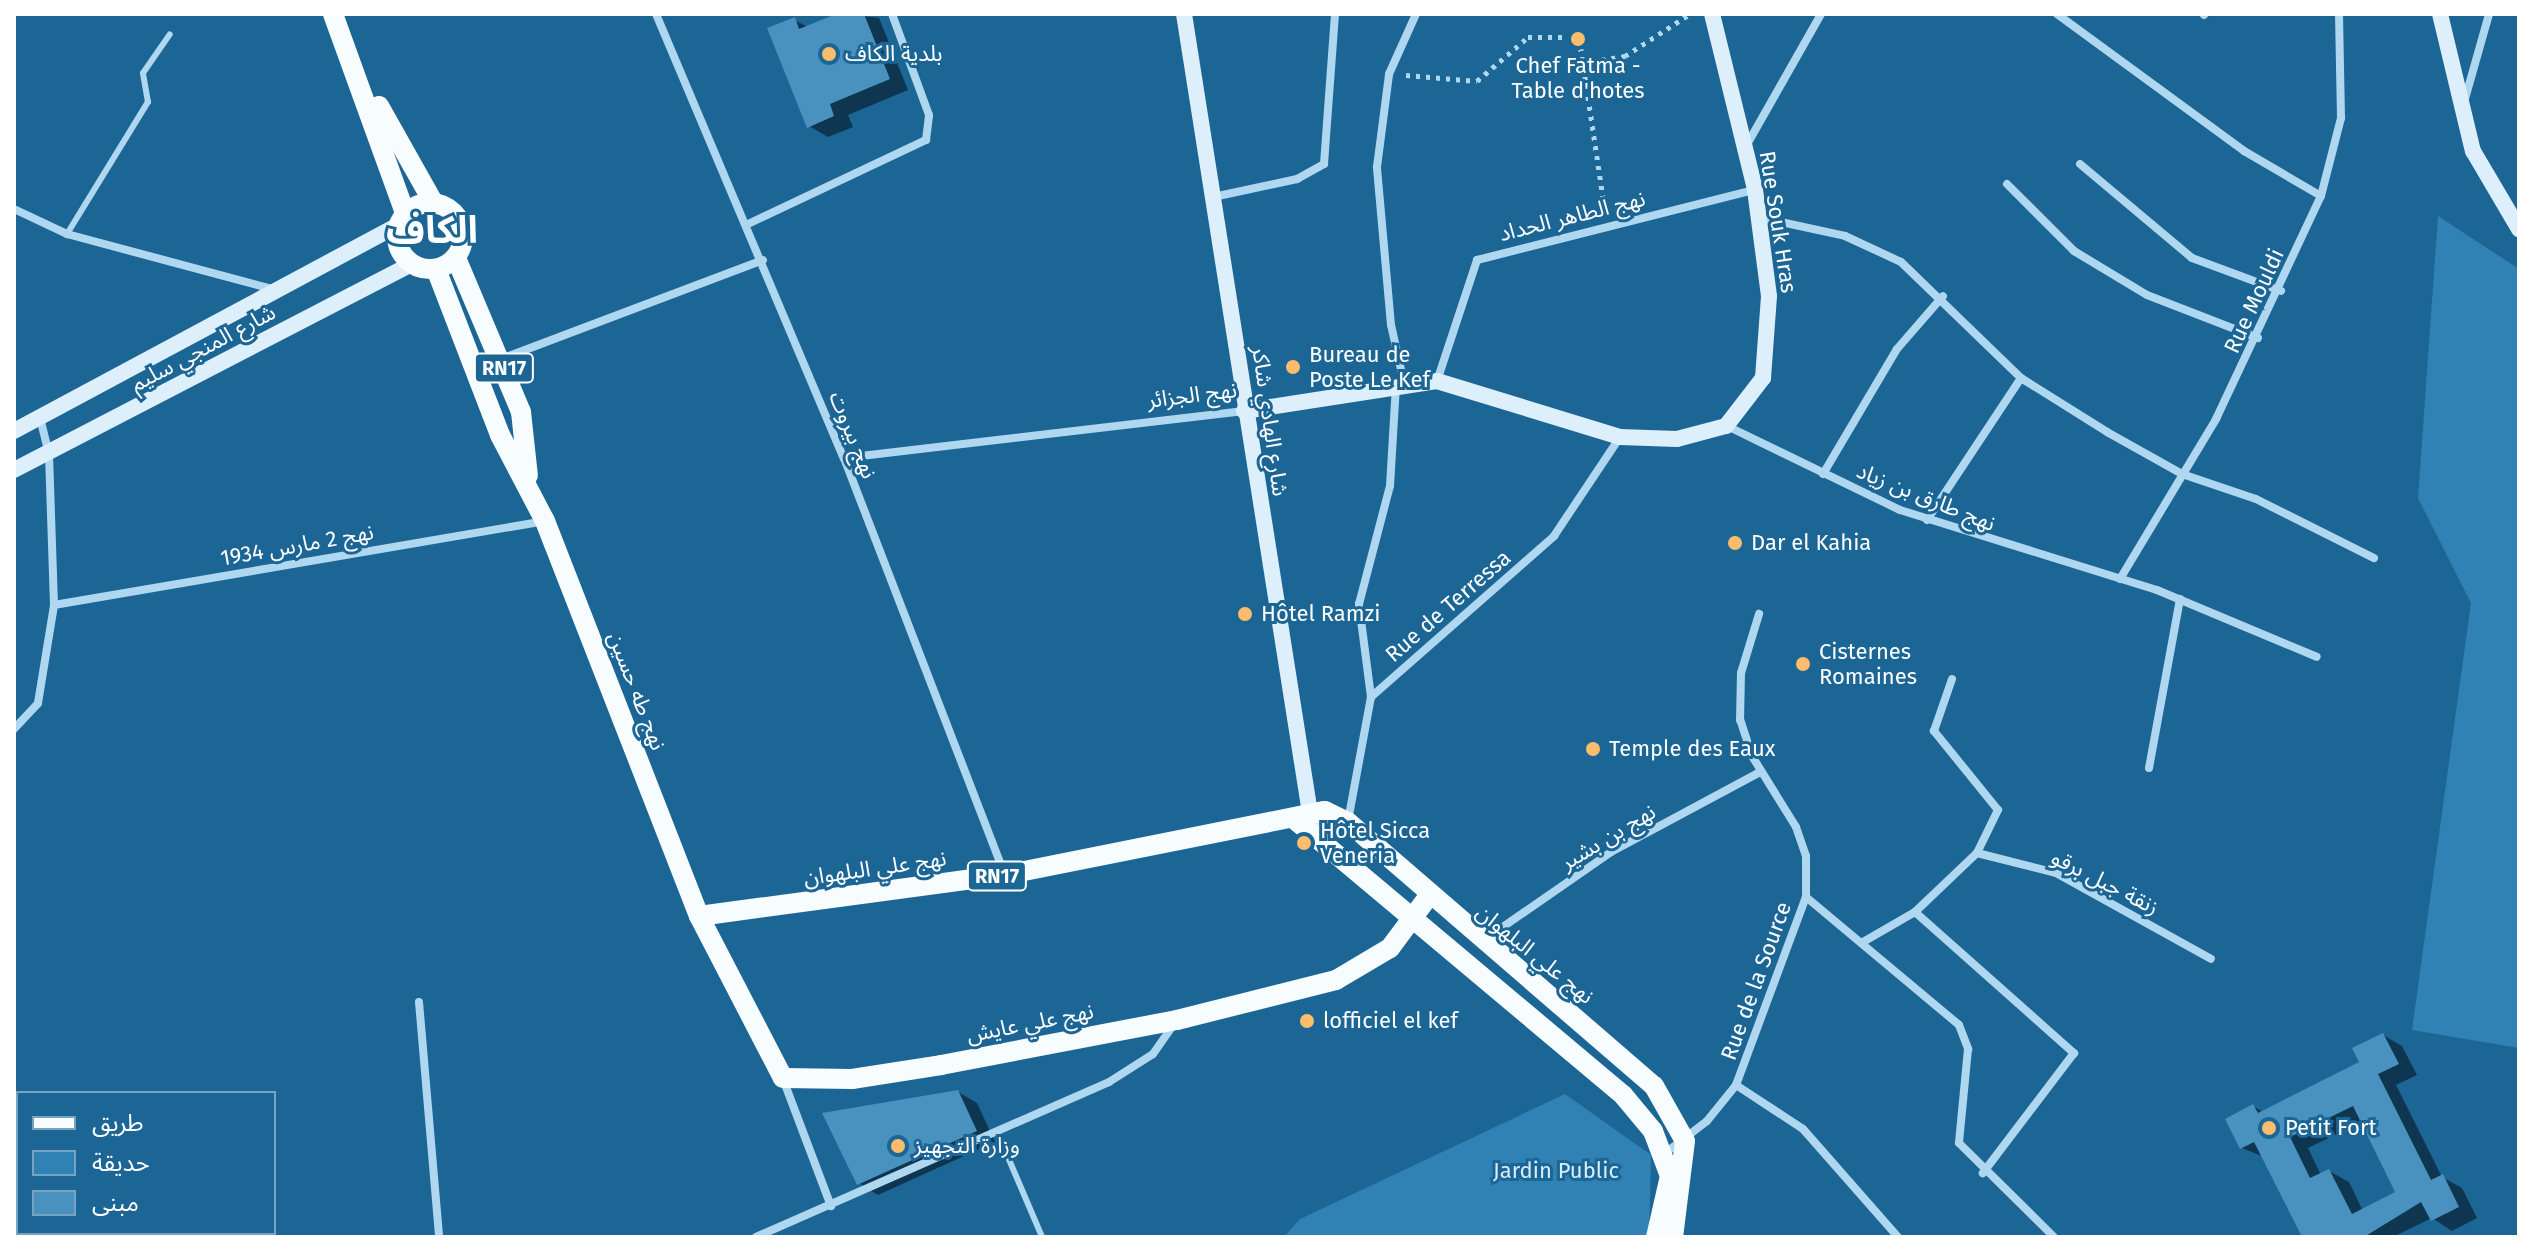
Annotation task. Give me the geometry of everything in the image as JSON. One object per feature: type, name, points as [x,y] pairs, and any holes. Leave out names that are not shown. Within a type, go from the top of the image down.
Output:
[{"type":"main road","name":"RN17","points":[[333,14],[353,60],[433,202],[458,216],[463,230],[456,258]]},
{"type":"main road","name":"شارع الهادي شاكر","points":[[1184,14],[1218,196],[1244,411],[1312,810],[1312,835]]},
{"type":"main road","name":"Rue Souk Hras","points":[[1712,14],[1755,189],[1770,344],[1758,387],[1726,426]]},
{"type":"main road","points":[[2440,14],[2473,151],[2519,229]]},
{"type":"main road","name":"RN17","points":[[353,60],[402,219],[401,253],[411,264]]},
{"type":"main road","points":[[402,219],[433,202]]},
{"type":"main road","name":"شارع المنجي سليم","points":[[14,431],[285,292],[402,219]]},
{"type":"main road","points":[[411,264],[436,269],[456,258]]},
{"type":"main road","name":"نهج طه حسين","points":[[456,258],[521,412],[529,484]]},
{"type":"main road","name":"شارع المنجي سليم","points":[[14,470],[411,264]]},
{"type":"main road","name":"نهج طه حسين","points":[[436,269],[500,435],[529,484],[545,521],[699,916]]},
{"type":"main road","name":"نهج الجزائر","points":[[1244,411],[1400,383],[1437,381],[1620,437],[1677,439],[1726,426]]},
{"type":"main road","name":"نهج علي البلهوان","points":[[699,916],[1004,875],[1293,818],[1312,810],[1348,822],[1480,943],[1654,1086],[1685,1141]]},
{"type":"main road","points":[[1293,818],[1623,1095],[1664,1154],[1670,1176],[1656,1237]]},
{"type":"main road","name":"نهج علي عايش","points":[[783,1078],[852,1079],[1177,1020],[1336,980],[1374,962],[1428,897]]},
{"type":"main road","points":[[699,916],[783,1078]]},
{"type":"main road","points":[[1673,1237],[1685,1141]]},
{"type":"street","name":"نهج بيروت","points":[[656,14],[748,224],[844,458],[1004,875]]},
{"type":"street","points":[[748,224],[926,140],[929,115],[892,14]]},
{"type":"street","points":[[1218,196],[1297,179],[1324,164],[1335,14]]},
{"type":"street","points":[[1348,822],[1371,697],[1359,604],[1390,486],[1400,383],[1391,325],[1377,167],[1389,74],[1416,14]]},
{"type":"street","points":[[1745,149],[1821,14]]},
{"type":"street","points":[[2057,14],[2244,151],[2321,196]]},
{"type":"street","name":"Rue Mouldi","points":[[2120,579],[2258,338],[2321,196],[2341,118],[2339,14]]},
{"type":"street","points":[[2461,111],[2489,14]]},
{"type":"street","points":[[2080,164],[2192,258],[2281,291]]},
{"type":"street","points":[[2007,184],[2074,251],[2147,295],[2258,338]]},
{"type":"street","name":"نهج الطاهر الحداد","points":[[1437,381],[1477,260],[1607,224],[1755,189]]},
{"type":"street","points":[[14,209],[67,234],[285,292]]},
{"type":"street","points":[[1758,217],[1845,236],[1901,262],[1943,296],[2021,378],[2182,474],[2256,499],[2374,558]]},
{"type":"street","points":[[501,360],[763,260]]},
{"type":"street","points":[[1823,474],[1891,359],[1943,296]]},
{"type":"street","points":[[1927,520],[2021,378]]},
{"type":"street","name":"نهج الجزائر","points":[[844,458],[1244,411]]},
{"type":"street","points":[[14,729],[38,703],[54,605],[49,454],[40,419]]},
{"type":"street","name":"نهج طارق بن زياد","points":[[1726,426],[1927,520],[2180,599],[2317,657]]},
{"type":"street","name":"Rue de Terressa","points":[[1371,697],[1554,536],[1620,437]]},
{"type":"street","name":"نهج 2 مارس 1934","points":[[54,605],[545,521]]},
{"type":"street","points":[[2149,768],[2180,599]]},
{"type":"street","name":"Rue de la Source","points":[[1664,1154],[1685,1141],[1736,1085],[1806,897],[1806,856],[1796,827],[1760,772],[1737,696],[1759,614]]},
{"type":"street","points":[[1863,942],[1915,912],[1977,853],[1998,810],[1934,731],[1952,679]]},
{"type":"street","name":"نهج بن بشير","points":[[1480,943],[1611,852],[1760,772]]},
{"type":"street","name":"زنقة جبل برقو","points":[[1977,853],[2056,873],[2211,959]]},
{"type":"street","points":[[1806,897],[1863,942],[1966,1035],[1957,1131],[1966,1157],[2054,1237]]},
{"type":"street","points":[[1915,912],[2074,1053],[1983,1173]]},
{"type":"street","points":[[419,1002],[439,1237]]},
{"type":"street","points":[[756,1237],[999,1136],[1137,1067],[1177,1020]]},
{"type":"street","points":[[783,1078],[831,1206]]},
{"type":"street","points":[[1736,1085],[1803,1129],[1898,1237]]},
{"type":"lane","points":[[67,234],[148,102],[143,73],[170,34]]},
{"type":"lane","points":[[999,1136],[1042,1237]]},
{"type":"path","points":[[1582,63],[1625,56],[1690,14]]},
{"type":"path","points":[[1389,74],[1477,81],[1528,37],[1579,37],[1607,224]]},
{"type":"green space","points":[[2438,216],[2519,269],[2519,1048],[2412,1030],[2471,603],[2418,498]]},
{"type":"green space","name":"Jardin Public","points":[[1565,1094],[1651,1155],[1649,1237],[1284,1237],[1300,1219]]},
{"type":"building","name":"بلدية الكاف","points":[[836,14],[864,14],[890,79],[830,104],[834,116],[807,128],[767,28],[795,17],[799,29]]},
{"type":"building","name":"Petit Fort","points":[[2383,1033],[2399,1064],[2378,1074],[2431,1180],[2443,1174],[2459,1207],[2431,1221],[2421,1202],[2364,1237],[2302,1237],[2254,1142],[2240,1149],[2225,1119],[2253,1104],[2258,1113],[2359,1062],[2352,1048]],"holes":[[[2353,1106],[2395,1192],[2352,1214],[2329,1169],[2310,1178],[2290,1137]]]},
{"type":"building","name":"وزارة التجهيز","points":[[958,1090],[977,1131],[857,1185],[822,1113]]},
{"type":"place","name":"Chef Fatma - Table d'hotes","points":[[1578,39]]},
{"type":"place","name":"بلدية الكاف","points":[[829,54]]},
{"type":"place","name":"Bureau de Poste Le Kef","points":[[1293,367]]},
{"type":"place","name":"Dar el Kahia","points":[[1735,543]]},
{"type":"place","name":"Hôtel Ramzi","points":[[1245,614]]},
{"type":"place","name":"Cisternes Romaines","points":[[1803,664]]},
{"type":"place","name":"Temple des Eaux","points":[[1593,749]]},
{"type":"place","name":"Hôtel Sicca Veneria","points":[[1304,843]]},
{"type":"place","name":"lofficiel el kef","points":[[1307,1021]]},
{"type":"place","name":"Petit Fort","points":[[2269,1128]]},
{"type":"place","name":"وزارة التجهيز","points":[[898,1146]]},
{"type":"district","name":"الكاف","points":[[432,231]]}]
